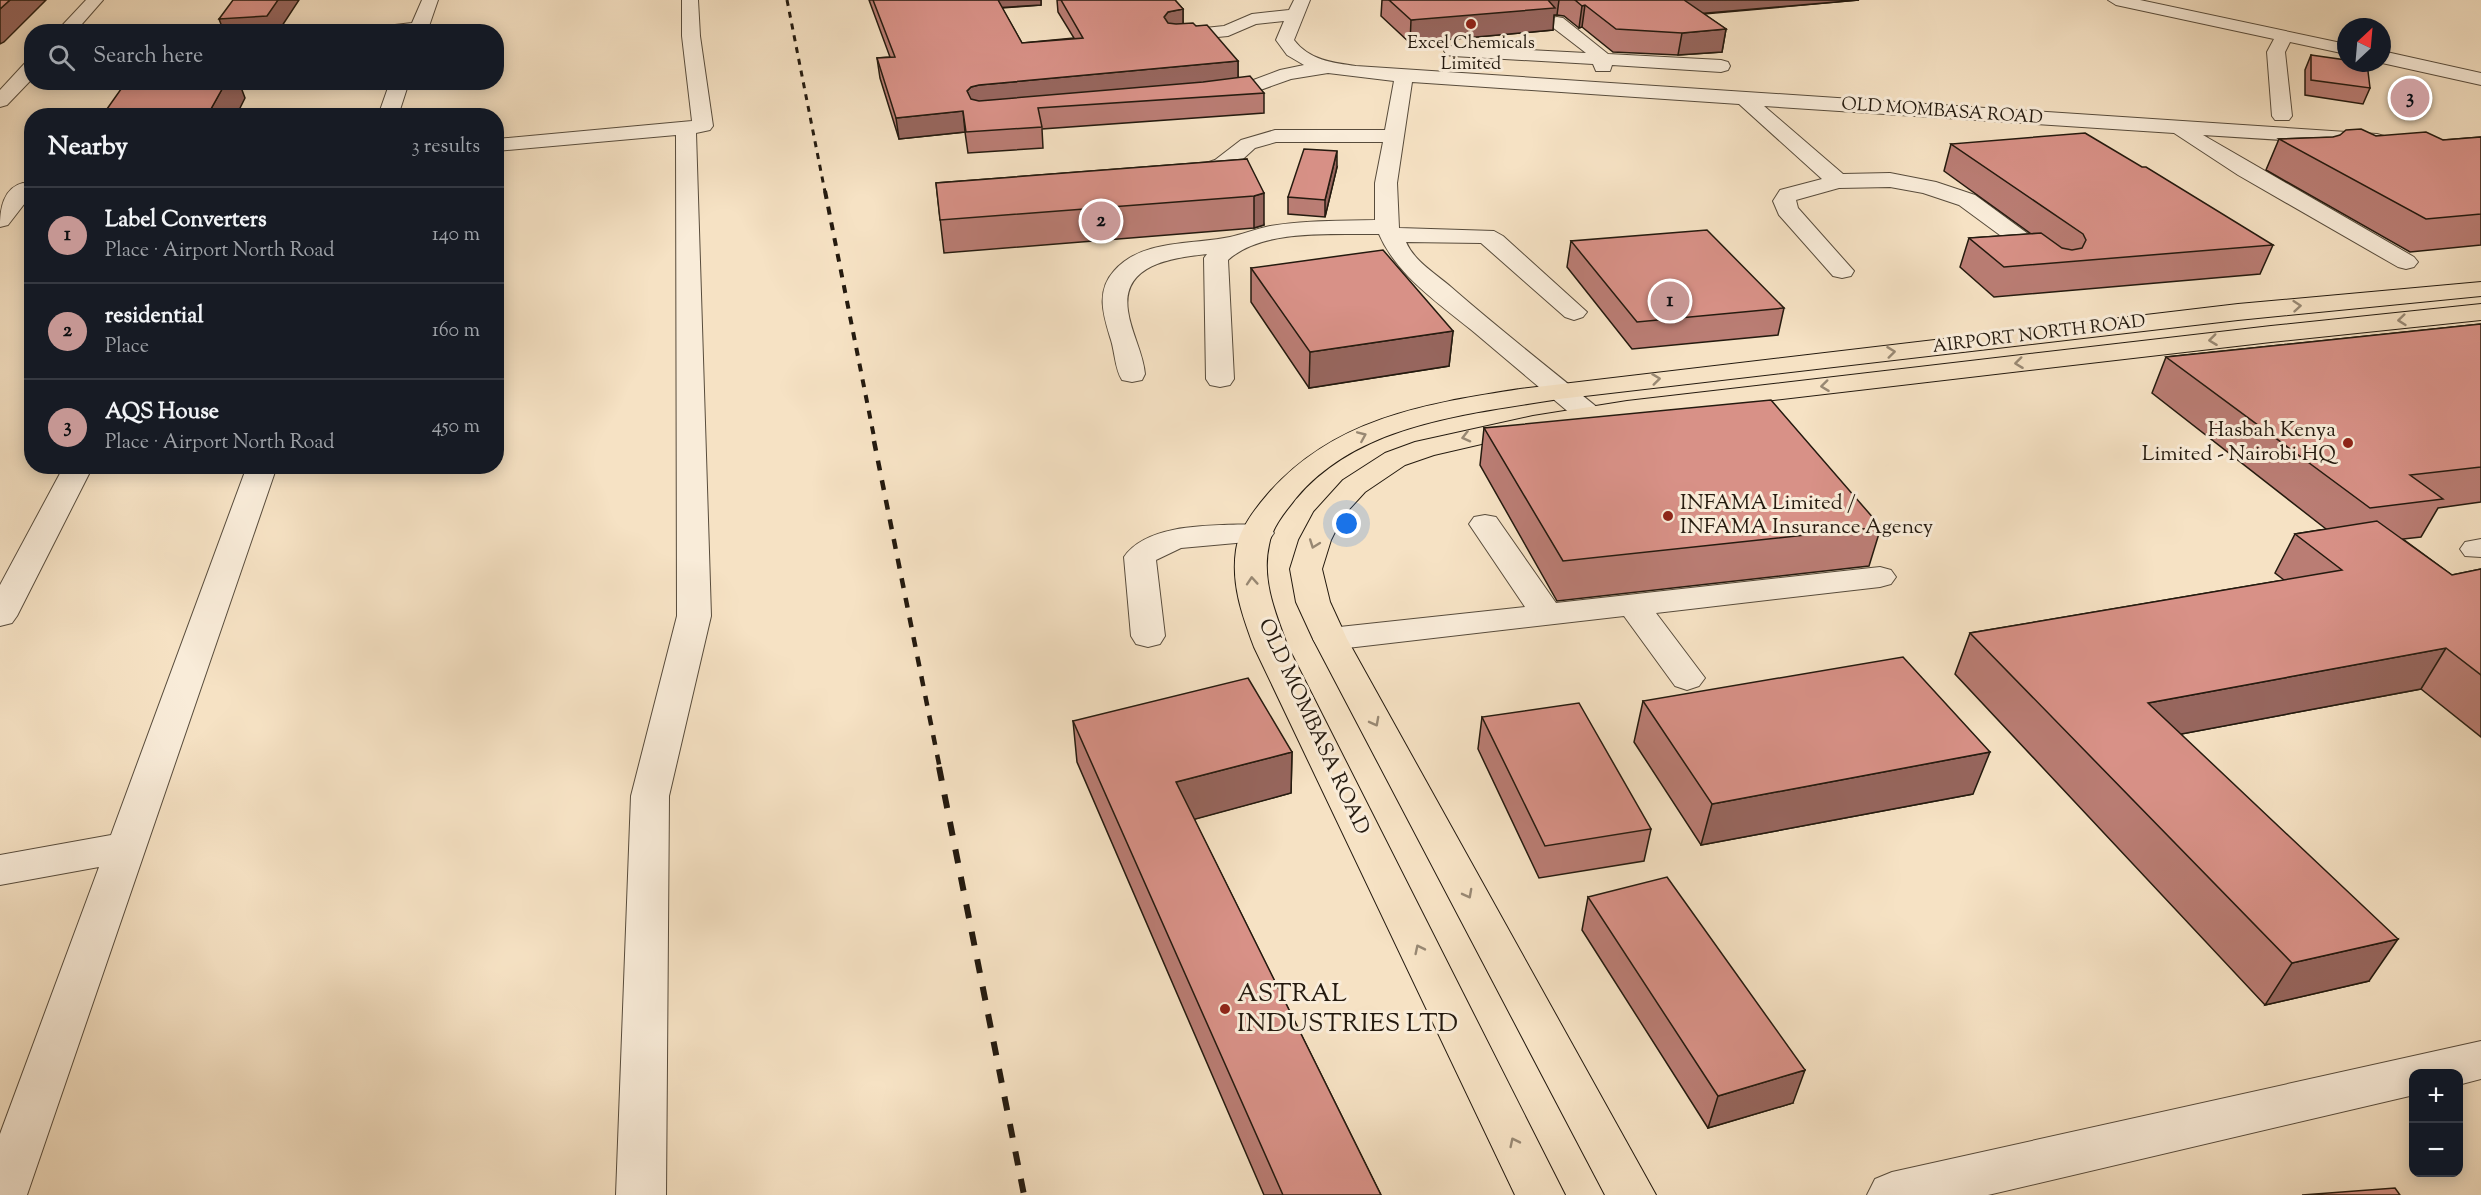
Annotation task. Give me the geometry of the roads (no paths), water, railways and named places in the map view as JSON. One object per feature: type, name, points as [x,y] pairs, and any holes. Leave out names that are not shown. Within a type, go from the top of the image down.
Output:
[{"type":"main road","name":"AIRPORT NORTH ROAD","points":[[1593,400],[2238,312],[2481,289]]},
{"type":"main road","points":[[2238,312],[2271,334]]},
{"type":"main road","name":"AIRPORT NORTH ROAD","points":[[1593,400],[1627,409],[2271,334],[2481,312]]},
{"type":"main road","name":"OLD MOMBASA ROAD","points":[[1540,1195],[1271,647],[1251,588],[1252,546],[1272,507],[1293,482],[1311,466],[1343,444],[1425,416],[1559,391]]},
{"type":"main road","points":[[1593,400],[1425,448],[1395,459],[1354,486],[1329,512],[1315,540],[1306,569],[1313,602],[1330,639],[1631,1195]]},
{"type":"lane","points":[[72,24],[95,0]]},
{"type":"lane","points":[[421,24],[429,0]]},
{"type":"lane","points":[[504,144],[703,126],[691,36],[690,0]]},
{"type":"lane","points":[[2116,0],[2337,48]]},
{"type":"lane","points":[[1176,36],[1228,31],[1252,19],[1299,8]]},
{"type":"lane","name":"OLD MOMBASA ROAD","points":[[1299,8],[1285,40],[1290,51],[1303,59],[1329,67],[1404,76],[1602,90],[2400,141]]},
{"type":"lane","points":[[1557,22],[1595,50],[1602,59],[1602,90]]},
{"type":"lane","points":[[2282,116],[2276,52],[2284,36]]},
{"type":"lane","points":[[1453,51],[1721,66]]},
{"type":"lane","points":[[2391,59],[2481,79]]},
{"type":"lane","points":[[1192,95],[1252,87],[1287,74],[1329,67]]},
{"type":"lane","points":[[0,101],[24,76]]},
{"type":"lane","points":[[1404,76],[1392,136],[1386,183],[1389,231],[1397,249],[1411,265],[1559,391],[1593,400]]},
{"type":"lane","points":[[391,108],[397,90]]},
{"type":"lane","points":[[1745,99],[1838,181]]},
{"type":"lane","points":[[641,1195],[650,796],[694,616],[686,128]]},
{"type":"lane","points":[[2179,128],[2233,162],[2406,262]]},
{"type":"lane","points":[[1165,180],[1217,168],[1248,144],[1275,136],[1392,136]]},
{"type":"lane","points":[[2233,162],[2270,161]]},
{"type":"lane","points":[[1842,271],[1787,210],[1784,201],[1788,195],[1838,181],[1890,180],[1928,187],[1967,200],[2062,270]]},
{"type":"lane","points":[[0,192],[24,190]]},
{"type":"lane","points":[[0,220],[24,193]]},
{"type":"lane","points":[[1220,379],[1216,258],[1222,249],[1261,234],[1287,231],[1389,231],[1485,236],[1495,241],[1574,312]]},
{"type":"lane","points":[[1132,374],[1131,359],[1114,297],[1120,278],[1133,266],[1161,254],[1232,244]]},
{"type":"lane","points":[[2444,316],[2481,318]]},
{"type":"lane","points":[[0,616],[75,474]]},
{"type":"lane","points":[[2,1195],[259,474]]},
{"type":"lane","points":[[1485,524],[1547,615]]},
{"type":"lane","points":[[1148,636],[1140,557],[1149,548],[1166,540],[1258,533]]},
{"type":"lane","points":[[1330,639],[1880,577]]},
{"type":"lane","points":[[1633,605],[1687,678]]},
{"type":"lane","points":[[0,870],[126,847]]},
{"type":"lane","points":[[2443,1069],[2481,1060]]},
{"type":"lane","points":[[1892,1195],[2409,1077]]},
{"type":"railway","points":[[787,0],[825,192]]},
{"type":"railway","points":[[825,191],[875,442]]},
{"type":"railway","points":[[874,441],[940,769]]},
{"type":"railway","points":[[939,767],[1024,1195]]},
{"type":"place","name":"Excel Chemicals Limited","points":[[1471,24]]},
{"type":"place","name":"AQS House","points":[[2410,98]]},
{"type":"place","name":"residential","points":[[1101,221]]},
{"type":"place","name":"Label Converters","points":[[1670,301]]},
{"type":"place","name":"Hasbah Kenya Limited - Nairobi HQ","points":[[2348,443]]},
{"type":"place","name":"INFAMA Limited / INFAMA Insurance Agency","points":[[1668,516]]},
{"type":"place","name":"ASTRAL INDUSTRIES LTD","points":[[1225,1009]]}]
